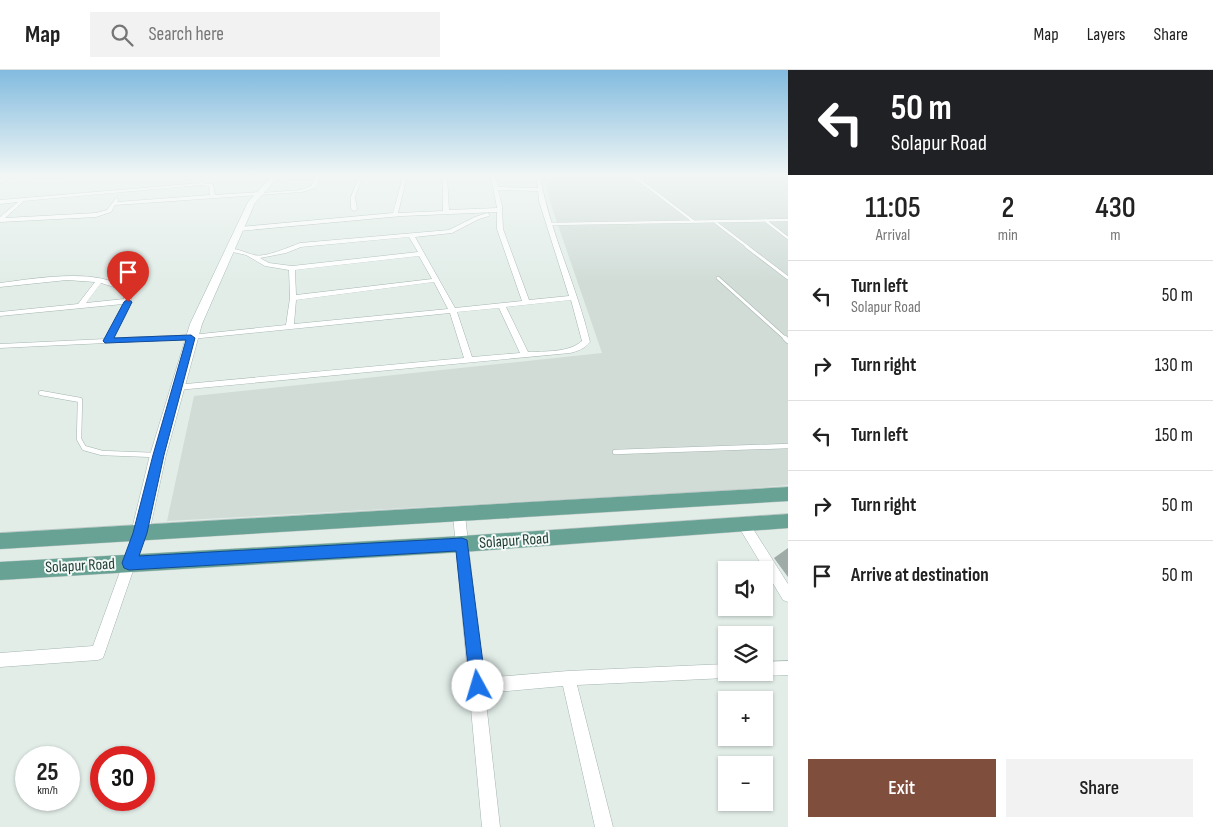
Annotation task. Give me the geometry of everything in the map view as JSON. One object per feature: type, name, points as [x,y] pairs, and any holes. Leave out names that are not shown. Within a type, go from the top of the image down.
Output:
[{"type":"main road","name":"Solapur Road","points":[[0,541],[788,494]]},
{"type":"main road","name":"Solapur Road","points":[[0,571],[462,544],[788,521]]},
{"type":"street","points":[[0,220],[10,211]]},
{"type":"street","points":[[0,220],[88,216],[108,211]]},
{"type":"street","points":[[0,660],[98,653],[140,533],[158,455],[191,338],[248,211]]},
{"type":"street","points":[[240,229],[395,215],[481,211]]},
{"type":"street","points":[[256,257],[284,252],[300,245],[450,232],[458,230],[475,217],[497,211]]},
{"type":"street","points":[[498,211],[500,229],[526,303]]},
{"type":"street","points":[[178,387],[469,361],[570,351],[579,348],[586,342],[574,298],[546,211]]},
{"type":"street","points":[[410,235],[453,311],[469,361]]},
{"type":"street","points":[[230,250],[256,257],[266,265],[292,268],[420,254]]},
{"type":"street","points":[[290,327],[293,298],[292,268]]},
{"type":"street","points":[[0,285],[77,278],[100,280],[115,284],[127,294],[128,302],[108,341]]},
{"type":"street","points":[[80,306],[100,280]]},
{"type":"street","points":[[293,298],[436,280]]},
{"type":"street","points":[[0,346],[191,338],[574,298]]},
{"type":"street","points":[[0,314],[128,302]]},
{"type":"street","points":[[502,306],[525,355]]},
{"type":"street","points":[[459,515],[491,827]]},
{"type":"street","points":[[744,525],[788,596]]},
{"type":"street","points":[[773,669],[788,668]]},
{"type":"street","points":[[478,686],[568,678],[718,671]]},
{"type":"street","points":[[568,678],[604,827]]},
{"type":"lane","points":[[680,211],[693,221]]},
{"type":"lane","points":[[549,224],[788,220]]},
{"type":"lane","points":[[766,221],[788,238]]},
{"type":"lane","points":[[715,222],[788,278]]},
{"type":"lane","points":[[718,278],[788,341]]},
{"type":"lane","points":[[41,393],[80,400],[80,444],[84,449],[96,453],[158,455]]},
{"type":"lane","points":[[615,452],[788,446]]},
{"type":"shaded area","points":[[553,211],[788,211],[788,485],[716,491],[167,521],[194,396],[602,353]]},
{"type":"route","points":[[128,302],[108,341],[191,338],[158,455],[140,533],[129,563],[462,544],[478,686]]}]
